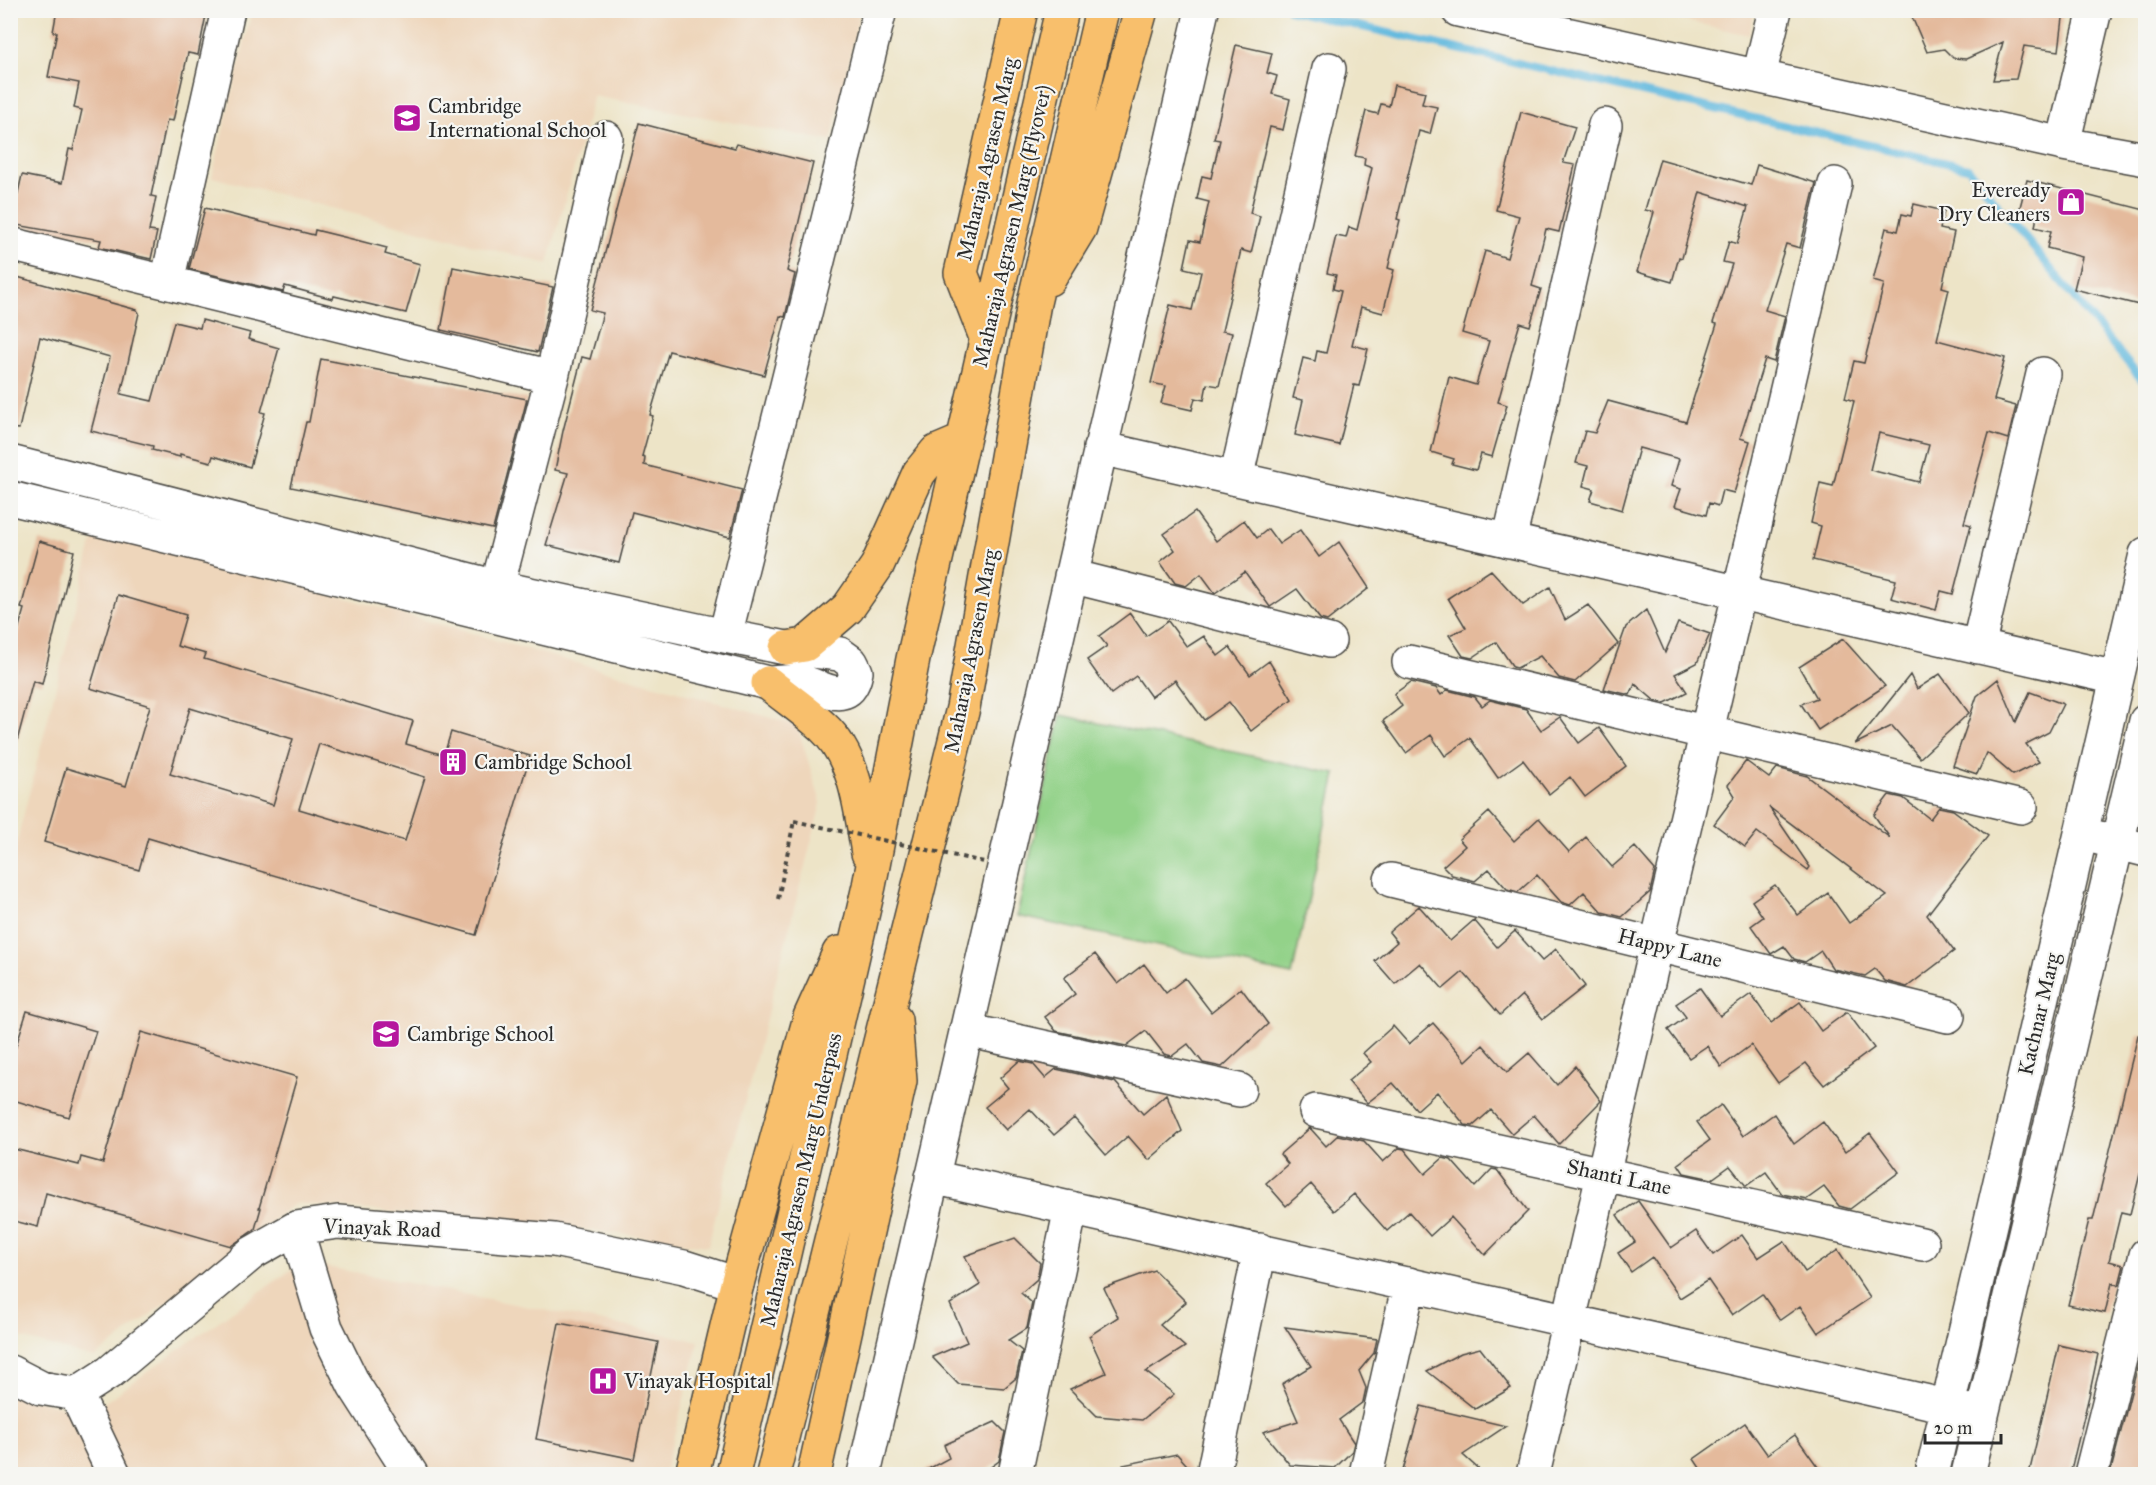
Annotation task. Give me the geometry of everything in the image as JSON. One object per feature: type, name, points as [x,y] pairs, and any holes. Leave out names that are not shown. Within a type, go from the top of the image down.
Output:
[{"type":"main road","name":"Maharaja Agrasen Marg","points":[[987,340],[961,273],[1021,10]]},
{"type":"main road","name":"Maharaja Agrasen Marg (Flyover)","points":[[962,441],[1062,10]]},
{"type":"main road","name":"Maharaja Agrasen Marg (Flyover)","points":[[1034,303],[1102,10]]},
{"type":"main road","points":[[1034,303],[1080,228],[1141,10]]},
{"type":"main road","name":"Maharaja Agrasen Marg","points":[[893,995],[963,708],[1034,303]]},
{"type":"main road","points":[[786,648],[806,645],[848,608],[877,566],[918,473],[936,452],[962,441]]},
{"type":"main road","points":[[692,1474],[737,1284],[810,1017],[870,879],[913,659],[962,441]]},
{"type":"main road","points":[[768,683],[825,728],[844,757],[861,809],[870,879]]},
{"type":"main road","name":"Maharaja Agrasen Marg Underpass","points":[[733,1474],[870,879]]},
{"type":"main road","points":[[814,1474],[900,1081],[893,995]]},
{"type":"main road","name":"Maharaja Agrasen Marg Underpass","points":[[773,1474],[893,995]]},
{"type":"street","points":[[167,282],[228,10]]},
{"type":"street","points":[[725,636],[880,10]]},
{"type":"street","points":[[864,1474],[1202,10]]},
{"type":"street","points":[[1458,10],[2063,144],[2145,159]]},
{"type":"street","points":[[1759,76],[1775,10]]},
{"type":"street","points":[[2063,144],[2095,10]]},
{"type":"street","points":[[1236,479],[1329,69]]},
{"type":"street","points":[[1509,541],[1605,125]]},
{"type":"street","points":[[497,587],[552,377],[606,138]]},
{"type":"street","points":[[1533,1474],[1835,184]]},
{"type":"street","points":[[10,244],[552,377]]},
{"type":"street","points":[[1978,647],[2043,374]]},
{"type":"street","points":[[1100,448],[2117,678]]},
{"type":"street","points":[[10,462],[497,587],[786,648],[840,654],[850,662],[856,672],[855,681],[850,687],[838,693],[826,693],[803,682],[768,683],[11,500]]},
{"type":"street","name":"Kachnar Marg","points":[[1932,1474],[2145,554]]},
{"type":"street","points":[[1071,576],[1329,641]]},
{"type":"street","points":[[1409,662],[2021,807]]},
{"type":"street","name":"Kachnar Marg","points":[[1968,1474],[2133,834],[2145,721]]},
{"type":"street","points":[[2084,821],[2133,834]]},
{"type":"street","name":"Happy Lane","points":[[1391,880],[1948,1016]]},
{"type":"street","points":[[966,1030],[1239,1090]]},
{"type":"street","name":"Shanti Lane","points":[[1316,1110],[1922,1244]]},
{"type":"street","points":[[932,1177],[1982,1414]]},
{"type":"street","points":[[1015,1474],[1071,1208]]},
{"type":"street","name":"Vinayak Road","points":[[76,1394],[110,1372],[252,1253],[296,1228],[338,1222],[554,1240],[684,1267],[737,1284]]},
{"type":"street","points":[[296,1228],[326,1328],[354,1385],[411,1474]]},
{"type":"street","points":[[1212,1474],[1260,1250]]},
{"type":"street","points":[[2091,1474],[2145,1255]]},
{"type":"street","points":[[1366,1474],[1409,1284]]},
{"type":"street","points":[[10,1372],[41,1388],[76,1394],[114,1474]]},
{"type":"path","points":[[778,899],[794,821],[984,862]]},
{"type":"shaded area","name":"Cambridge International School","points":[[252,11],[860,11],[831,141],[593,96],[548,264],[212,177]]},
{"type":"shaded area","points":[[1641,11],[1755,11],[1749,35]]},
{"type":"shaded area","name":"Cambrige School","points":[[96,528],[797,725],[821,803],[708,1246],[607,1232],[295,1203],[94,1358],[11,1335],[11,865]]},
{"type":"shaded area","points":[[302,1262],[699,1341],[664,1474],[11,1474],[10,1391],[87,1415]]},
{"type":"green space","points":[[1061,715],[1336,774],[1292,975],[1017,916]]},
{"type":"building","points":[[57,10],[207,10],[198,55],[188,53],[173,121],[167,120],[151,196],[156,197],[149,231],[157,232],[151,259],[99,247],[101,240],[11,224],[22,175],[62,183],[69,149],[73,150],[82,110],[74,108],[79,83],[48,77],[57,32],[53,32]]},
{"type":"building","points":[[1909,10],[2064,10],[2059,51],[2024,46],[2016,79],[1993,80],[2003,42],[1966,59],[1953,58],[1944,49],[1927,52]]},
{"type":"building","points":[[1236,45],[1272,53],[1267,73],[1277,76],[1272,94],[1290,99],[1283,130],[1270,127],[1250,213],[1260,216],[1251,253],[1241,250],[1222,331],[1232,333],[1219,386],[1207,384],[1204,400],[1195,398],[1192,410],[1161,403],[1166,386],[1151,383],[1170,305],[1192,310],[1201,272],[1184,268],[1190,240],[1200,242],[1209,202],[1197,199],[1202,176],[1211,178],[1220,140],[1214,139]]},
{"type":"building","points":[[1394,85],[1425,92],[1422,104],[1437,107],[1430,134],[1419,131],[1397,219],[1400,220],[1388,268],[1394,270],[1383,313],[1361,307],[1352,345],[1368,349],[1359,386],[1354,385],[1339,445],[1295,435],[1303,400],[1293,398],[1303,358],[1315,361],[1317,351],[1326,353],[1341,291],[1333,289],[1336,275],[1327,273],[1336,236],[1346,238],[1349,227],[1357,230],[1372,168],[1364,165],[1365,158],[1355,156],[1366,111],[1378,114],[1381,104],[1389,106]]},
{"type":"building","points":[[1521,112],[1575,127],[1563,163],[1575,165],[1559,232],[1546,229],[1532,286],[1541,289],[1530,326],[1520,323],[1517,333],[1498,402],[1507,405],[1492,457],[1481,454],[1476,470],[1452,464],[1454,459],[1431,452],[1449,377],[1476,385],[1489,341],[1462,333],[1485,251],[1507,258],[1519,216],[1496,210]]},
{"type":"building","points":[[639,123],[735,148],[737,144],[813,163],[787,271],[795,274],[785,317],[780,316],[764,375],[669,351],[650,415],[653,416],[642,456],[645,457],[644,465],[742,490],[730,537],[632,512],[619,563],[546,545],[568,473],[555,470],[563,431],[582,357],[590,359],[603,313],[590,310]]},
{"type":"building","points":[[1660,159],[1751,185],[1757,165],[1816,183],[1800,248],[1786,244],[1765,310],[1785,316],[1774,362],[1765,359],[1740,438],[1750,441],[1734,493],[1722,490],[1718,506],[1709,503],[1706,515],[1675,506],[1681,489],[1671,486],[1679,459],[1639,448],[1622,510],[1590,501],[1594,489],[1583,486],[1588,466],[1576,463],[1585,431],[1595,433],[1608,401],[1686,422],[1717,324],[1713,323],[1732,264],[1723,262],[1729,241],[1737,244],[1748,207],[1700,192],[1682,258],[1679,257],[1672,282],[1637,272],[1654,212],[1645,210]]},
{"type":"building","points":[[2027,180],[2145,210],[2145,280],[2139,305],[2074,289],[2082,257],[2047,248],[2051,231],[2035,227],[2037,216],[2019,211]]},
{"type":"building","points":[[1914,204],[1944,211],[1940,229],[1954,232],[1942,287],[1949,289],[1937,340],[2005,358],[1994,400],[2016,406],[2008,439],[1989,433],[1964,523],[1971,525],[1953,594],[1941,591],[1936,610],[1891,598],[1896,580],[1813,560],[1821,526],[1811,523],[1820,483],[1833,486],[1854,401],[1845,398],[1854,361],[1864,363],[1884,284],[1873,281],[1886,228],[1898,231],[1902,214],[1911,216]],"holes":[[[1879,433],[1929,445],[1919,482],[1870,470]]]},
{"type":"building","points":[[205,208],[314,235],[315,230],[387,248],[385,254],[420,264],[406,313],[334,296],[333,299],[285,286],[283,292],[189,269]]},
{"type":"building","points":[[453,267],[553,287],[538,352],[441,330]]},
{"type":"building","points":[[10,275],[137,310],[139,313],[121,394],[152,401],[174,322],[200,328],[202,320],[250,333],[248,339],[279,348],[261,412],[265,413],[250,467],[213,456],[211,462],[180,454],[180,457],[152,450],[153,446],[91,431],[110,357],[40,337],[19,429],[10,428]]},
{"type":"building","points":[[321,359],[527,399],[493,529],[291,487],[306,422],[309,422]]},
{"type":"building","points":[[1195,512],[1216,541],[1244,520],[1257,538],[1268,529],[1279,544],[1300,530],[1319,557],[1339,542],[1369,588],[1327,621],[1320,619],[1297,589],[1270,607],[1245,572],[1215,593],[1201,574],[1186,586],[1175,583],[1160,562],[1175,550],[1164,534]]},
{"type":"building","points":[[39,541],[74,551],[42,684],[33,681],[17,741],[10,740],[10,659]]},
{"type":"building","points":[[1491,570],[1523,605],[1550,587],[1565,620],[1588,605],[1618,644],[1575,682],[1559,678],[1540,656],[1517,668],[1513,667],[1496,642],[1472,658],[1463,656],[1449,635],[1466,628],[1448,598]]},
{"type":"building","name":"Cambridge School","points":[[118,595],[186,615],[177,646],[206,654],[204,659],[413,721],[406,744],[444,755],[451,732],[530,756],[476,935],[148,838],[139,870],[44,842],[66,768],[126,786],[150,706],[90,688]],"holes":[[[190,708],[293,739],[273,805],[170,774]],[[319,744],[425,777],[405,841],[299,809]]]},
{"type":"building","points":[[1646,610],[1665,653],[1678,623],[1710,634],[1697,663],[1675,674],[1687,692],[1665,703],[1655,701],[1635,684],[1630,695],[1604,689],[1626,627]]},
{"type":"building","points":[[1130,613],[1146,636],[1168,621],[1187,647],[1204,636],[1218,656],[1230,647],[1250,675],[1269,661],[1292,699],[1251,731],[1229,702],[1204,720],[1175,680],[1151,697],[1136,676],[1111,694],[1087,660],[1107,646],[1099,636]]},
{"type":"building","points":[[1843,639],[1885,686],[1818,730],[1801,704],[1817,698],[1799,667]]},
{"type":"building","points":[[1940,674],[1969,713],[1920,758],[1892,726],[1855,744],[1910,675],[1917,689]]},
{"type":"building","points":[[1998,679],[2016,722],[2030,692],[2063,704],[2049,732],[2026,744],[2039,762],[2013,775],[1987,753],[1977,774],[1953,766],[1977,696]]},
{"type":"building","points":[[1411,682],[1436,688],[1441,695],[1447,690],[1475,697],[1482,706],[1490,700],[1526,709],[1541,730],[1560,717],[1579,743],[1599,728],[1626,766],[1585,797],[1570,777],[1549,794],[1523,760],[1498,778],[1470,738],[1445,756],[1431,735],[1406,753],[1383,721],[1402,706],[1394,694]]},
{"type":"building","points":[[1746,761],[1769,778],[1777,768],[1807,776],[1890,838],[1874,815],[1889,795],[1903,798],[1930,819],[1939,807],[1953,810],[1988,836],[1927,915],[1954,951],[1907,987],[1885,981],[1875,969],[1865,976],[1833,969],[1821,951],[1805,962],[1794,959],[1784,946],[1771,954],[1751,926],[1763,917],[1752,901],[1775,885],[1798,915],[1828,893],[1849,923],[1887,896],[1769,807],[1810,867],[1808,870],[1757,832],[1745,847],[1714,824],[1735,796],[1728,785]]},
{"type":"building","points":[[1489,812],[1514,841],[1539,818],[1569,852],[1586,837],[1612,867],[1635,847],[1655,870],[1650,892],[1622,917],[1602,912],[1584,892],[1570,905],[1561,902],[1537,875],[1518,892],[1507,889],[1489,869],[1475,881],[1452,875],[1443,866],[1465,846],[1459,839]]},
{"type":"building","points":[[1419,906],[1450,941],[1474,920],[1497,947],[1515,931],[1542,961],[1556,949],[1585,986],[1543,1019],[1522,995],[1500,1015],[1463,972],[1443,989],[1420,963],[1395,984],[1375,961],[1397,942],[1389,932]]},
{"type":"building","points":[[1095,954],[1118,984],[1144,964],[1166,993],[1185,978],[1211,1012],[1241,988],[1268,1024],[1222,1067],[1203,1063],[1188,1044],[1172,1056],[1164,1054],[1146,1031],[1126,1046],[1056,1031],[1045,1017],[1075,994],[1064,978]]},
{"type":"building","points":[[1700,988],[1720,1016],[1751,994],[1771,1023],[1800,1002],[1821,1031],[1847,1012],[1874,1048],[1824,1085],[1806,1063],[1778,1083],[1751,1045],[1721,1067],[1707,1046],[1689,1058],[1668,1030],[1686,1017],[1676,1004]]},
{"type":"building","points":[[27,1011],[96,1031],[69,1117],[10,1099],[10,1065]]},
{"type":"building","points":[[1433,1023],[1466,1061],[1483,1045],[1507,1072],[1529,1053],[1557,1085],[1575,1066],[1601,1101],[1559,1144],[1534,1115],[1512,1134],[1491,1110],[1473,1126],[1465,1125],[1437,1092],[1417,1110],[1393,1083],[1367,1103],[1348,1081],[1371,1062],[1363,1053],[1393,1026],[1409,1044]]},
{"type":"building","points":[[141,1032],[297,1077],[255,1229],[231,1246],[46,1193],[38,1227],[10,1220],[10,1148],[79,1165],[81,1157],[103,1163]]},
{"type":"building","points":[[2138,1035],[2145,1036],[2145,1176],[2140,1174],[2130,1214],[2121,1212],[2109,1261],[2124,1265],[2119,1285],[2112,1283],[2105,1313],[2068,1305],[2089,1220],[2093,1220]]},
{"type":"building","points":[[1019,1061],[1033,1064],[1045,1078],[1056,1069],[1115,1082],[1143,1114],[1166,1094],[1182,1131],[1149,1160],[1128,1136],[1106,1155],[1074,1118],[1054,1135],[1030,1109],[1006,1130],[985,1107],[1008,1088],[1000,1078]]},
{"type":"building","points":[[1721,1105],[1743,1136],[1774,1114],[1794,1144],[1823,1122],[1845,1152],[1870,1133],[1899,1172],[1850,1209],[1839,1206],[1824,1187],[1807,1199],[1782,1194],[1766,1172],[1746,1186],[1730,1166],[1712,1179],[1684,1173],[1678,1164],[1710,1140],[1697,1122]]},
{"type":"building","points":[[1310,1128],[1326,1146],[1338,1135],[1364,1141],[1383,1162],[1399,1148],[1404,1149],[1425,1174],[1443,1158],[1451,1160],[1475,1187],[1492,1169],[1497,1170],[1528,1211],[1485,1255],[1451,1217],[1430,1236],[1409,1212],[1387,1231],[1354,1194],[1334,1211],[1311,1184],[1286,1206],[1266,1183],[1288,1164],[1280,1154]]},
{"type":"building","points":[[1638,1201],[1671,1248],[1696,1231],[1713,1255],[1742,1235],[1758,1258],[1784,1241],[1805,1272],[1838,1250],[1870,1298],[1818,1333],[1800,1306],[1780,1320],[1762,1294],[1732,1315],[1708,1280],[1680,1298],[1652,1257],[1631,1272],[1618,1253],[1635,1242],[1617,1215]]},
{"type":"building","points":[[1015,1238],[1040,1263],[1037,1279],[1021,1293],[1032,1303],[1027,1328],[1008,1340],[1022,1351],[1016,1378],[1004,1388],[958,1384],[932,1357],[967,1342],[950,1304],[980,1285],[965,1256]]},
{"type":"building","points":[[1154,1270],[1186,1302],[1160,1325],[1185,1347],[1146,1372],[1174,1394],[1142,1420],[1097,1416],[1070,1389],[1106,1373],[1089,1336],[1118,1317],[1104,1288]]},
{"type":"building","points":[[559,1323],[658,1342],[634,1459],[536,1439]]},
{"type":"building","points":[[1285,1327],[1377,1339],[1374,1353],[1359,1371],[1366,1388],[1363,1402],[1339,1420],[1354,1443],[1352,1451],[1335,1468],[1290,1465],[1263,1432],[1298,1421],[1282,1384],[1311,1366]]},
{"type":"building","points":[[2059,1345],[2098,1354],[2089,1396],[2070,1474],[2029,1474]]},
{"type":"building","points":[[1480,1348],[1511,1388],[1475,1409],[1427,1371],[1461,1353]]},
{"type":"building","points":[[2140,1357],[2145,1358],[2145,1474],[2110,1474]]},
{"type":"building","points":[[1421,1406],[1506,1426],[1463,1455],[1484,1474],[1402,1474]]},
{"type":"building","points":[[995,1422],[1005,1432],[999,1461],[981,1474],[919,1474],[949,1458],[944,1445]]},
{"type":"building","points":[[1745,1423],[1767,1454],[1795,1435],[1823,1474],[1704,1474],[1694,1459]]},
{"type":"building","points":[[1177,1454],[1195,1474],[1124,1474],[1123,1465]]},
{"type":"waterway","points":[[1290,10],[1968,168],[2146,385]]},
{"type":"place","name":"Cambridge International School","points":[[407,118]]},
{"type":"place","name":"Eveready Dry Cleaners","points":[[2071,202]]},
{"type":"place","name":"Cambridge School","points":[[453,762]]},
{"type":"place","name":"Cambrige School","points":[[386,1034]]},
{"type":"place","name":"Vinayak Hospital","points":[[603,1381]]}]
